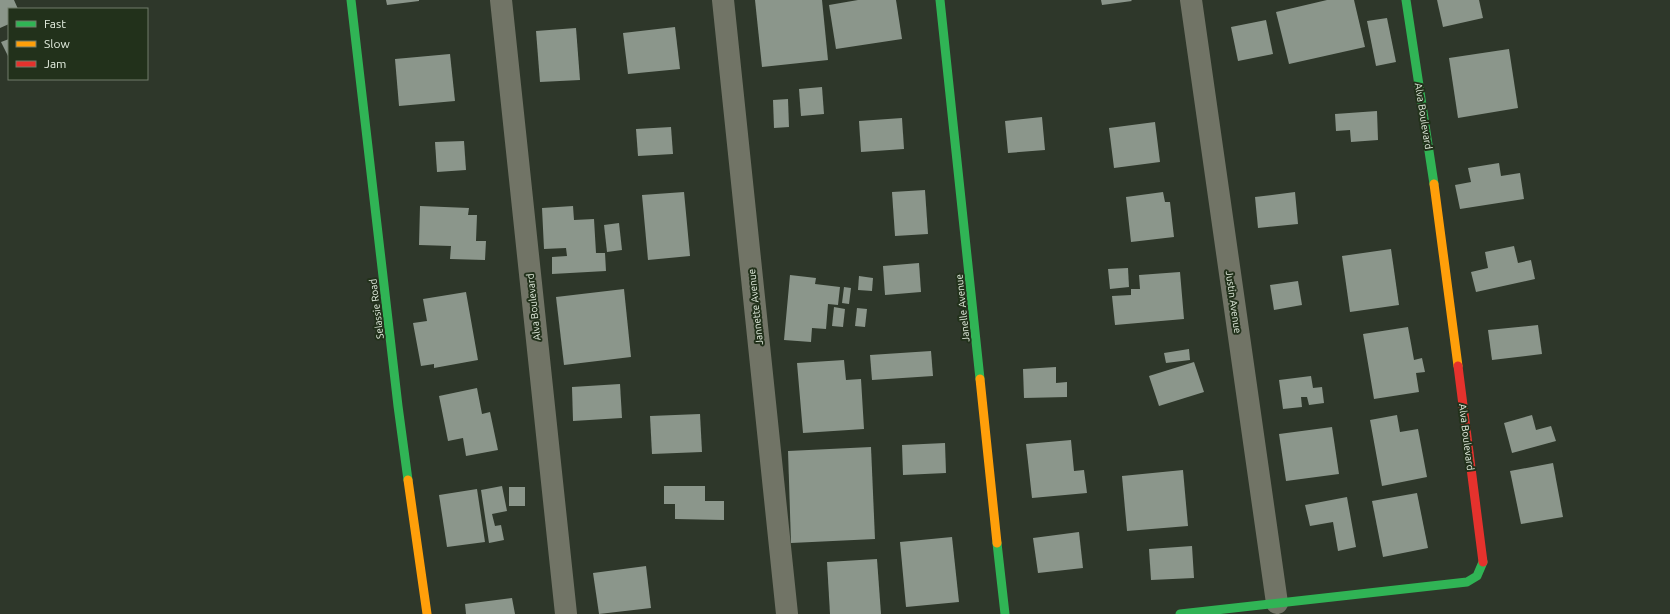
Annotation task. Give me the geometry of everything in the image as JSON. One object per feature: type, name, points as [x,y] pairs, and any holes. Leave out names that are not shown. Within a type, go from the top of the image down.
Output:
[{"type":"street","name":"Selassie Road","points":[[351,0],[398,406],[427,614]]},
{"type":"street","name":"Alva Boulevard","points":[[501,0],[566,614]]},
{"type":"street","name":"Jannette Avenue","points":[[723,0],[787,614]]},
{"type":"street","name":"Janelle Avenue","points":[[940,0],[1005,614]]},
{"type":"street","name":"Justin Avenue","points":[[1191,0],[1277,603]]},
{"type":"street","name":"Alva Boulevard","points":[[1180,614],[1467,582],[1476,576],[1483,562],[1438,207],[1406,0]]},
{"type":"building","points":[[0,0],[14,0],[18,8],[8,8],[8,24],[0,28]]},
{"type":"building","points":[[386,0],[419,0],[419,1],[387,5]]},
{"type":"building","points":[[755,0],[822,0],[828,60],[762,67]]},
{"type":"building","points":[[858,0],[896,0],[902,39],[836,49],[829,5]]},
{"type":"building","points":[[1101,0],[1131,0],[1132,1],[1102,5]]},
{"type":"building","points":[[1327,0],[1354,0],[1365,47],[1289,64],[1276,12]]},
{"type":"building","points":[[1437,0],[1479,0],[1483,18],[1443,27]]},
{"type":"building","points":[[1387,18],[1396,62],[1376,66],[1367,21]]},
{"type":"building","points":[[1266,20],[1273,54],[1238,61],[1231,27]]},
{"type":"building","points":[[675,27],[680,69],[628,74],[623,33]]},
{"type":"building","points":[[576,28],[580,80],[540,82],[536,31]]},
{"type":"building","points":[[8,39],[8,56],[1,42]]},
{"type":"building","points":[[1509,49],[1518,108],[1458,118],[1449,58]]},
{"type":"building","points":[[450,54],[455,101],[399,106],[395,59]]},
{"type":"building","points":[[822,87],[824,114],[801,116],[799,89]]},
{"type":"building","points":[[788,99],[789,127],[774,128],[773,100]]},
{"type":"building","points":[[1377,111],[1378,140],[1351,142],[1350,130],[1336,131],[1335,114]]},
{"type":"building","points":[[1042,117],[1045,150],[1008,153],[1005,121]]},
{"type":"building","points":[[902,118],[904,149],[861,152],[859,121]]},
{"type":"building","points":[[1155,122],[1160,162],[1114,168],[1109,128]]},
{"type":"building","points":[[671,127],[673,154],[638,156],[636,129]]},
{"type":"building","points":[[464,141],[466,170],[437,172],[435,142]]},
{"type":"building","points":[[1499,163],[1501,176],[1520,173],[1524,199],[1460,209],[1455,185],[1471,182],[1468,168]]},
{"type":"building","points":[[925,190],[928,234],[895,236],[892,192]]},
{"type":"building","points":[[684,192],[690,256],[648,260],[642,195]]},
{"type":"building","points":[[1163,192],[1165,202],[1170,202],[1174,237],[1131,242],[1126,197]]},
{"type":"building","points":[[1295,192],[1298,224],[1258,228],[1255,197]]},
{"type":"building","points":[[420,206],[469,208],[468,215],[477,215],[476,241],[486,241],[485,260],[450,259],[451,246],[419,245]]},
{"type":"building","points":[[573,206],[574,220],[594,219],[596,253],[605,253],[606,271],[552,274],[552,257],[567,256],[566,248],[544,249],[542,208]]},
{"type":"building","points":[[619,223],[622,250],[607,252],[604,225]]},
{"type":"building","points":[[1514,246],[1518,263],[1531,260],[1535,279],[1476,292],[1471,272],[1488,268],[1485,252]]},
{"type":"building","points":[[1391,249],[1399,305],[1350,312],[1342,256]]},
{"type":"building","points":[[919,263],[921,292],[885,295],[883,266]]},
{"type":"building","points":[[1128,268],[1129,287],[1110,289],[1108,269]]},
{"type":"building","points":[[1180,272],[1184,319],[1115,325],[1112,296],[1131,295],[1131,289],[1140,289],[1139,275]]},
{"type":"building","points":[[790,275],[816,278],[815,284],[840,287],[838,305],[828,304],[826,329],[812,328],[811,342],[784,340]]},
{"type":"building","points":[[859,276],[873,278],[872,291],[858,290]]},
{"type":"building","points":[[1298,281],[1302,305],[1274,310],[1270,285]]},
{"type":"building","points":[[844,287],[851,288],[849,304],[842,303]]},
{"type":"building","points":[[624,289],[631,357],[564,365],[556,297]]},
{"type":"building","points":[[466,292],[478,360],[434,368],[434,364],[421,366],[413,323],[427,321],[423,299]]},
{"type":"building","points":[[834,307],[845,309],[843,327],[832,326]]},
{"type":"building","points":[[857,308],[867,309],[865,327],[855,326]]},
{"type":"building","points":[[1538,325],[1542,354],[1492,360],[1488,330]]},
{"type":"building","points":[[1408,327],[1414,360],[1422,358],[1425,372],[1416,373],[1419,392],[1374,399],[1363,334]]},
{"type":"building","points":[[1189,349],[1190,360],[1166,363],[1164,353]]},
{"type":"building","points":[[931,351],[933,376],[872,380],[870,355]]},
{"type":"building","points":[[844,360],[846,380],[861,379],[864,429],[803,433],[797,363]]},
{"type":"building","points":[[1194,362],[1204,392],[1159,406],[1149,376]]},
{"type":"building","points":[[1056,367],[1056,383],[1067,382],[1067,397],[1024,398],[1023,369]]},
{"type":"building","points":[[1311,376],[1313,388],[1322,387],[1324,403],[1309,405],[1307,397],[1301,397],[1302,407],[1283,409],[1279,380]]},
{"type":"building","points":[[620,384],[622,418],[573,421],[572,387]]},
{"type":"building","points":[[477,388],[482,414],[490,412],[498,450],[466,456],[463,438],[448,441],[439,396]]},
{"type":"building","points":[[700,414],[702,452],[652,454],[650,416]]},
{"type":"building","points":[[1397,415],[1400,432],[1418,429],[1427,477],[1382,486],[1370,420]]},
{"type":"building","points":[[1532,415],[1536,430],[1551,426],[1556,441],[1512,453],[1504,423]]},
{"type":"building","points":[[1332,427],[1339,474],[1286,481],[1279,434]]},
{"type":"building","points":[[1071,440],[1074,471],[1084,470],[1087,493],[1032,498],[1026,444]]},
{"type":"building","points":[[945,443],[946,473],[903,475],[902,445]]},
{"type":"building","points":[[871,447],[875,539],[791,543],[788,451]]},
{"type":"building","points":[[1553,463],[1563,517],[1521,524],[1510,471]]},
{"type":"building","points":[[1183,470],[1188,526],[1127,531],[1122,476]]},
{"type":"building","points":[[502,486],[507,511],[492,514],[495,526],[501,525],[504,540],[489,543],[481,490]]},
{"type":"building","points":[[664,486],[705,486],[705,501],[724,501],[724,520],[675,519],[675,504],[664,504]]},
{"type":"building","points":[[509,487],[525,487],[525,506],[509,506]]},
{"type":"building","points":[[477,489],[485,542],[447,547],[439,495]]},
{"type":"building","points":[[1417,493],[1428,548],[1383,557],[1372,501]]},
{"type":"building","points":[[1347,497],[1356,547],[1338,551],[1333,522],[1310,526],[1305,505]]},
{"type":"building","points":[[1079,532],[1083,568],[1038,573],[1033,538]]},
{"type":"building","points":[[952,537],[959,602],[906,607],[900,542]]},
{"type":"building","points":[[1192,546],[1194,578],[1151,580],[1149,549]]},
{"type":"building","points":[[877,559],[881,614],[830,614],[827,562]]},
{"type":"building","points":[[646,566],[651,608],[599,614],[593,573]]},
{"type":"building","points":[[512,598],[515,614],[466,614],[465,604]]},
{"type":"traffic: fast","points":[[351,0],[398,406],[408,480]]},
{"type":"traffic: fast","points":[[940,0],[980,379]]},
{"type":"traffic: fast","points":[[1406,0],[1434,184]]},
{"type":"traffic: fast","points":[[997,543],[1005,614]]},
{"type":"traffic: fast","points":[[1180,614],[1467,582],[1477,576],[1483,562]]},
{"type":"traffic: slow","points":[[1434,184],[1458,366]]},
{"type":"traffic: slow","points":[[980,379],[997,543]]},
{"type":"traffic: slow","points":[[408,480],[427,614]]},
{"type":"traffic: jam","points":[[1458,366],[1483,562]]}]
